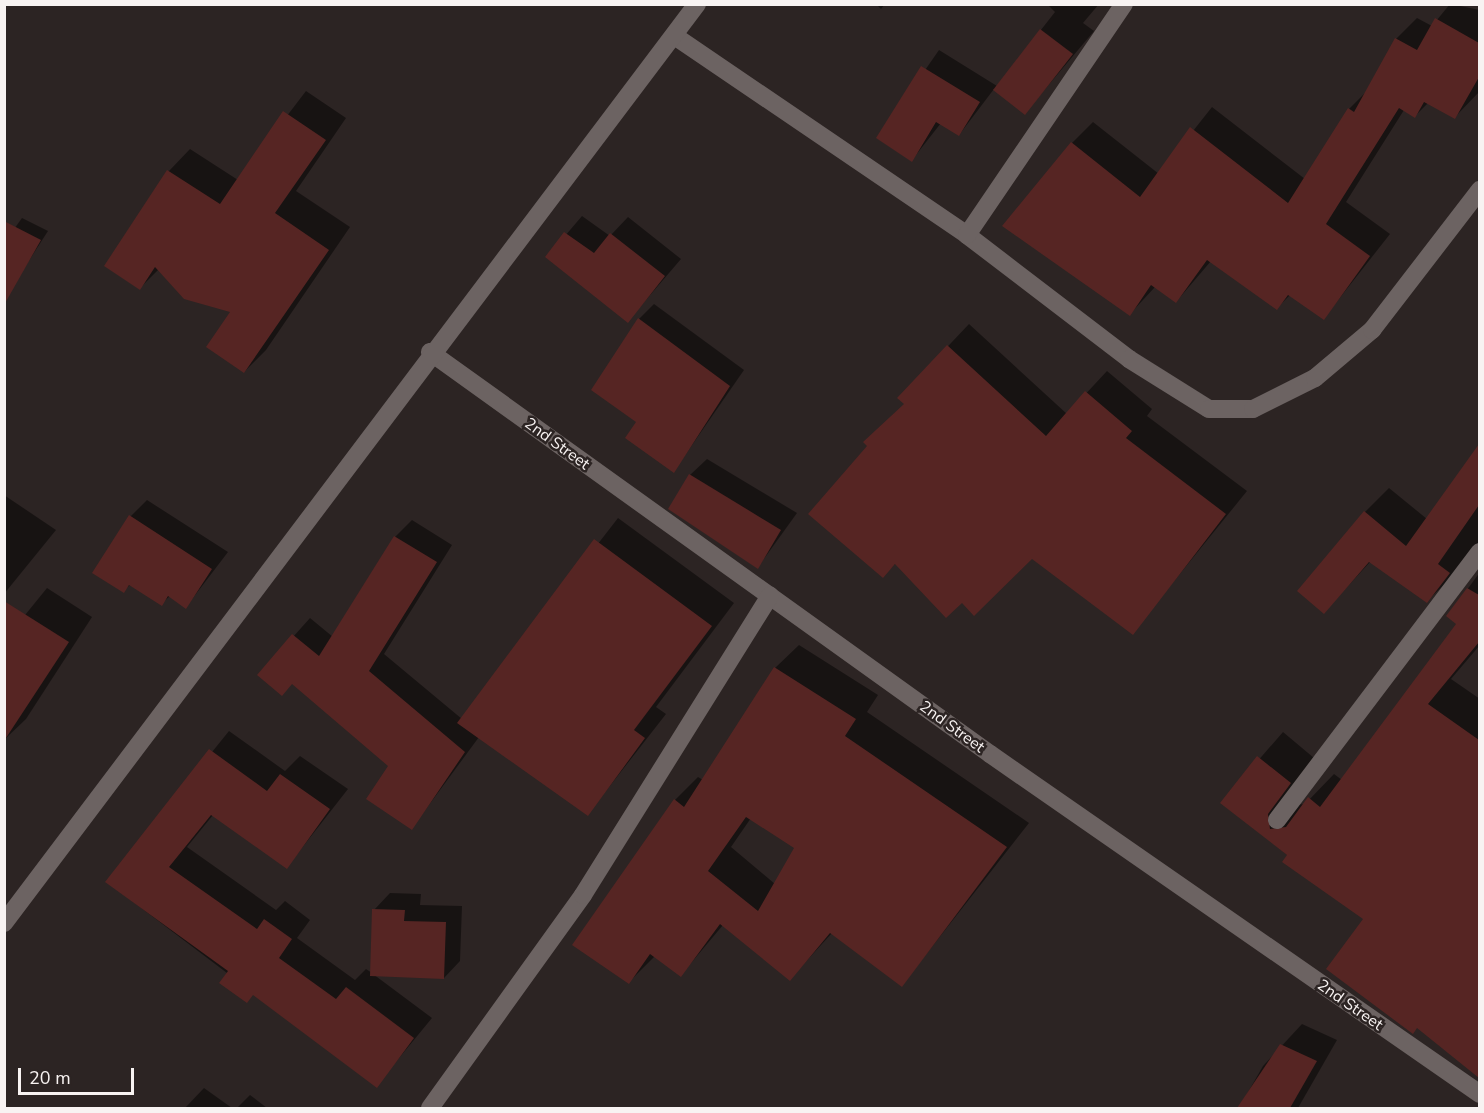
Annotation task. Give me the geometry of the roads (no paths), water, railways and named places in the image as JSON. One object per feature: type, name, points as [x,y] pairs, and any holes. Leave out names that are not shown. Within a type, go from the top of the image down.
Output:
[{"type":"street","points":[[4,923],[430,352],[675,37],[697,4]]},
{"type":"street","points":[[967,235],[1124,4]]},
{"type":"street","points":[[675,37],[967,235],[1129,359],[1209,409],[1253,410],[1315,378],[1372,330],[1479,190]]},
{"type":"street","name":"2nd Street","points":[[430,352],[770,596],[1479,1094]]},
{"type":"street","points":[[1276,820],[1479,552]]},
{"type":"street","points":[[430,1108],[583,895],[770,596]]}]
